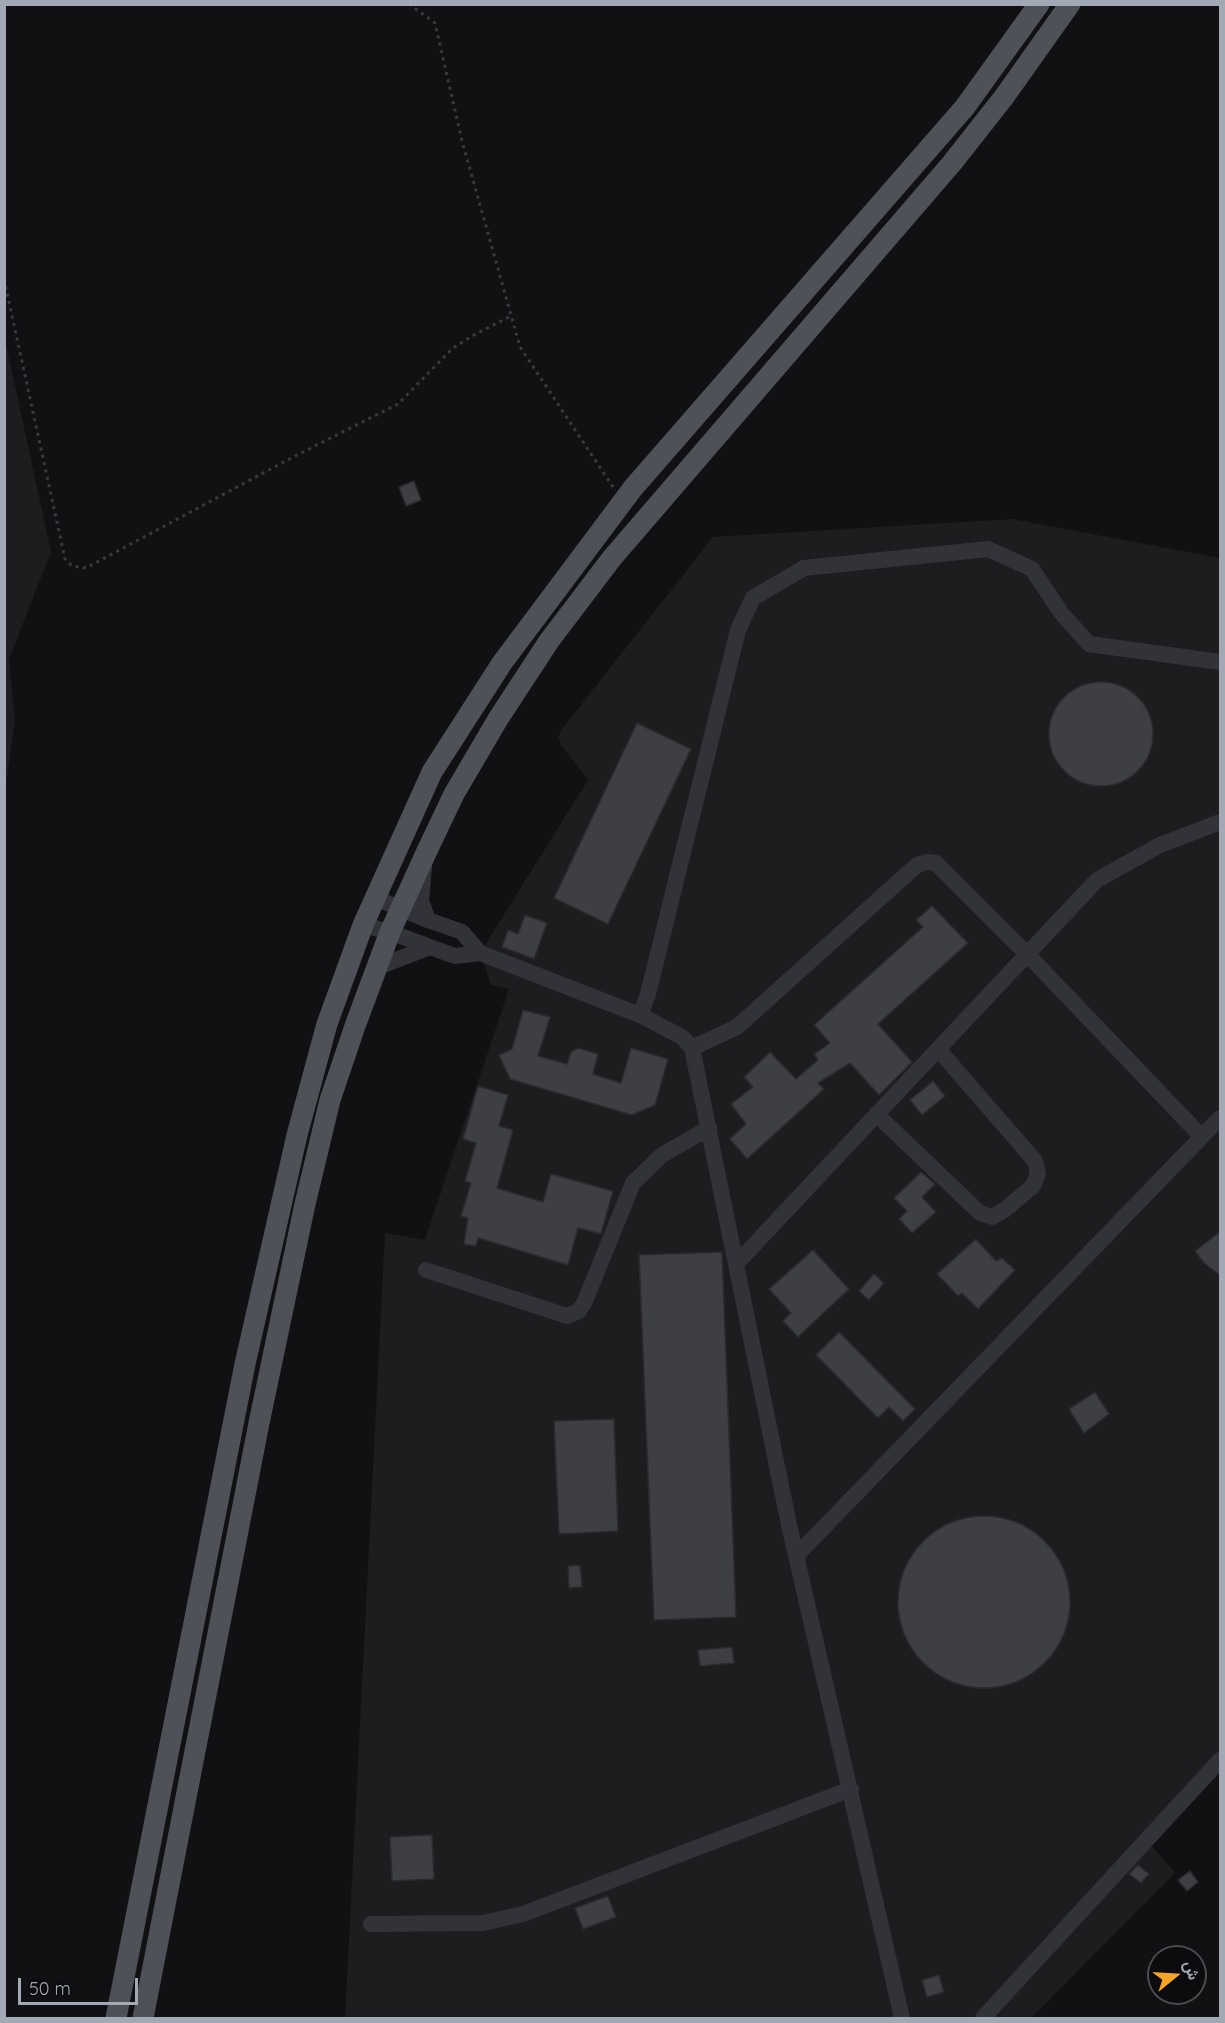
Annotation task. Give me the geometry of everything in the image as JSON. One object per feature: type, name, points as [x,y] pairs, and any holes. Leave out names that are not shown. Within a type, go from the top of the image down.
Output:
[{"type":"main road","points":[[116,2019],[245,1364],[297,1135],[327,1024],[363,925],[432,772],[502,663],[623,502],[965,107],[1040,4]]},
{"type":"main road","points":[[143,2019],[270,1371],[305,1204],[330,1100],[390,932],[426,853],[454,794],[498,718],[549,641],[612,558],[952,163],[1004,97],[1070,4]]},
{"type":"main road","points":[[245,1364],[270,1371]]},
{"type":"main road","points":[[156,1953],[159,2019]]},
{"type":"main road","points":[[105,2019],[121,1992]]},
{"type":"lane","points":[[640,1015],[648,994],[738,630],[753,598],[804,568],[988,549],[1032,569],[1062,614],[1089,644],[1221,662]]},
{"type":"lane","points":[[736,1264],[1097,880],[1160,844],[1221,822]]},
{"type":"lane","points":[[426,853],[421,881],[421,901],[428,920]]},
{"type":"lane","points":[[692,1048],[737,1027],[917,865],[927,862],[936,863],[1027,954],[1201,1136]]},
{"type":"lane","points":[[375,898],[462,932],[480,954]]},
{"type":"lane","points":[[363,925],[390,932],[455,956],[480,954],[640,1015],[681,1037],[692,1048],[796,1556],[902,2019]]},
{"type":"lane","points":[[378,967],[430,947]]},
{"type":"lane","points":[[876,1114],[980,1213],[992,1217],[1033,1186],[1038,1174],[1035,1161],[938,1049]]},
{"type":"lane","points":[[796,1556],[1201,1136],[1221,1118]]},
{"type":"lane","points":[[426,1270],[567,1316],[579,1311],[633,1183],[662,1155],[709,1128]]},
{"type":"lane","points":[[983,2019],[1221,1760]]},
{"type":"lane","points":[[371,1924],[483,1923],[523,1914],[851,1789]]},
{"type":"path","points":[[409,4],[435,23],[462,141],[520,347],[623,502]]},
{"type":"path","points":[[4,279],[65,559],[72,566],[86,567],[398,404],[453,348],[511,316]]},
{"type":"shaded area","points":[[5,339],[51,552],[9,659],[15,720],[5,791]]},
{"type":"shaded area","points":[[1012,519],[1220,558],[1220,1773],[1151,1845],[1175,1873],[1031,2018],[345,2018],[385,1233],[425,1240],[509,989],[491,985],[480,953],[588,780],[561,745],[558,738],[562,729],[713,537]]},
{"type":"building","points":[[414,481],[421,500],[406,506],[399,487]]},
{"type":"building","points":[[1101,682],[1121,686],[1138,697],[1149,714],[1153,734],[1149,754],[1138,771],[1121,782],[1101,786],[1081,782],[1064,771],[1053,754],[1049,734],[1053,714],[1064,697],[1081,686]]},
{"type":"building","points":[[637,723],[691,749],[608,924],[554,898]]},
{"type":"building","points":[[932,906],[968,943],[878,1024],[912,1062],[879,1095],[850,1063],[818,1083],[824,1089],[747,1159],[730,1139],[746,1124],[731,1104],[753,1087],[744,1077],[770,1052],[796,1079],[818,1060],[814,1054],[830,1043],[814,1025],[923,927],[916,920]]},
{"type":"building","points":[[525,915],[547,923],[534,959],[502,947],[508,930],[518,934]]},
{"type":"building","points":[[523,1010],[550,1017],[538,1056],[567,1064],[571,1052],[578,1048],[598,1054],[593,1074],[621,1083],[631,1048],[668,1059],[655,1105],[632,1115],[510,1079],[499,1055],[512,1049]]},
{"type":"building","points":[[933,1081],[945,1096],[922,1115],[910,1100]]},
{"type":"building","points":[[478,1086],[508,1095],[499,1126],[513,1130],[497,1188],[543,1202],[551,1174],[613,1191],[601,1234],[578,1228],[568,1265],[478,1238],[476,1246],[464,1244],[468,1218],[461,1216],[471,1183],[465,1181],[476,1143],[463,1139]]},
{"type":"building","points":[[921,1172],[935,1184],[922,1197],[936,1212],[912,1233],[899,1219],[907,1211],[894,1198]]},
{"type":"building","points":[[1221,1231],[1221,1276],[1204,1263],[1195,1251]]},
{"type":"building","points":[[976,1239],[996,1261],[1002,1258],[1015,1270],[978,1309],[962,1293],[958,1296],[937,1274]]},
{"type":"building","points":[[813,1250],[849,1289],[798,1337],[783,1321],[791,1313],[769,1289]]},
{"type":"building","points":[[722,1252],[736,1617],[654,1620],[639,1255]]},
{"type":"building","points":[[874,1274],[884,1283],[869,1300],[859,1291]]},
{"type":"building","points":[[839,1332],[915,1409],[903,1421],[889,1407],[878,1418],[816,1355]]},
{"type":"building","points":[[1095,1392],[1109,1414],[1084,1433],[1069,1409]]},
{"type":"building","points":[[614,1419],[618,1531],[559,1534],[554,1421]]},
{"type":"building","points":[[984,1516],[1001,1517],[1017,1522],[1032,1530],[1045,1541],[1056,1554],[1064,1569],[1069,1585],[1069,1619],[1064,1635],[1056,1650],[1045,1663],[1032,1674],[1017,1682],[1001,1687],[984,1688],[967,1687],[951,1682],[936,1674],[923,1663],[912,1650],[904,1635],[899,1619],[898,1602],[899,1585],[904,1569],[912,1554],[923,1541],[936,1530],[951,1522],[967,1517]]},
{"type":"building","points":[[580,1565],[582,1587],[569,1588],[568,1566]]},
{"type":"building","points":[[732,1647],[734,1663],[700,1666],[698,1650]]},
{"type":"building","points":[[432,1835],[434,1879],[392,1881],[390,1837]]},
{"type":"building","points":[[1138,1865],[1149,1874],[1141,1883],[1129,1874]]},
{"type":"building","points":[[1190,1871],[1198,1882],[1187,1891],[1178,1880]]},
{"type":"building","points":[[608,1896],[616,1917],[583,1929],[575,1908]]},
{"type":"building","points":[[939,1975],[944,1992],[927,1997],[922,1980]]}]
